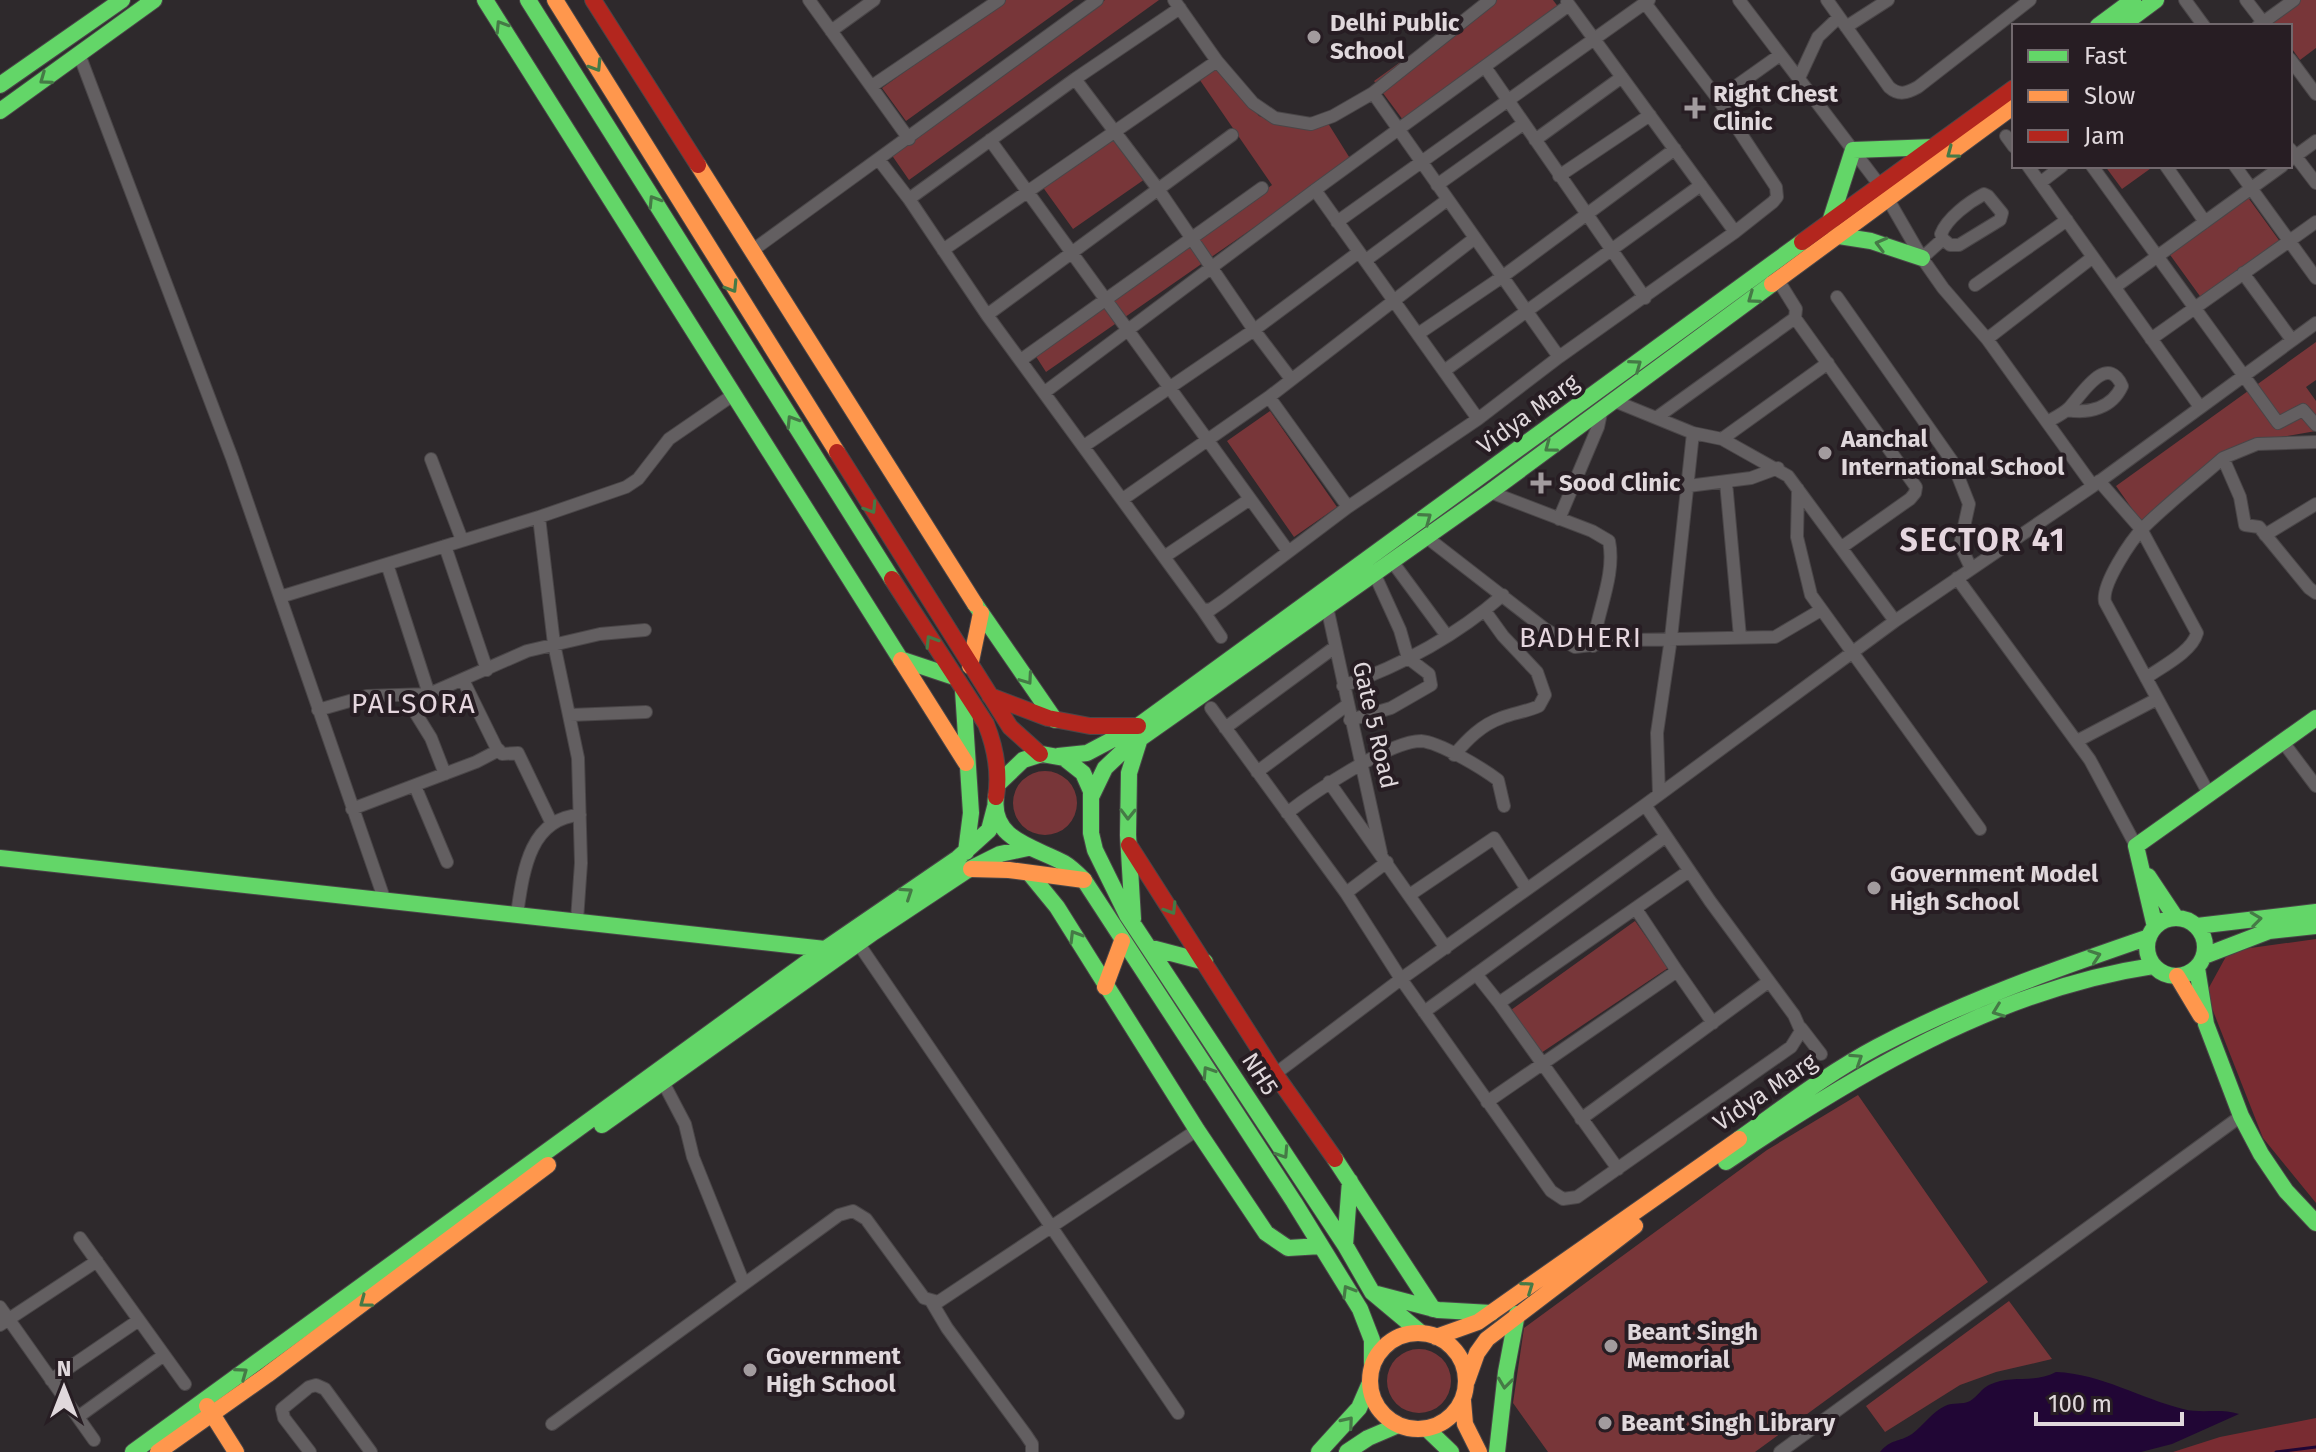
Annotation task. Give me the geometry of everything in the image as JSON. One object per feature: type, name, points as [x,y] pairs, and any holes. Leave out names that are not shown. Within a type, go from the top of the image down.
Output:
[{"type":"main road","points":[[0,85],[122,0]]},
{"type":"main road","points":[[0,111],[154,0]]},
{"type":"main road","points":[[485,0],[967,764]]},
{"type":"main road","points":[[133,1452],[203,1411],[663,1082],[830,955],[858,943],[968,860],[989,830],[998,784],[994,746],[986,724],[528,0]]},
{"type":"main road","points":[[555,0],[970,666],[1010,727],[1040,754],[1009,768],[998,784]]},
{"type":"main road","points":[[593,0],[981,613],[1055,720]]},
{"type":"main road","points":[[2101,24],[2133,0]]},
{"type":"main road","points":[[2124,24],[2156,0]]},
{"type":"main road","name":"Vidya Marg","points":[[1885,194],[1935,147],[2012,89]]},
{"type":"main road","name":"Vidya Marg","points":[[1092,795],[1105,768],[1139,732],[1885,194],[2012,107]]},
{"type":"main road","points":[[1922,258],[1834,231],[1853,150],[1935,147]]},
{"type":"main road","name":"Vidya Marg","points":[[1040,754],[1087,753],[1139,732],[1327,607],[1490,492],[1778,280],[1834,231]]},
{"type":"main road","points":[[970,666],[981,613]]},
{"type":"main road","points":[[903,660],[958,684]]},
{"type":"main road","points":[[958,684],[971,813],[968,860]]},
{"type":"main road","points":[[990,696],[1055,720],[1139,732],[1129,773],[1128,843],[1133,924]]},
{"type":"main road","points":[[2316,718],[2136,846],[2152,932],[2147,948],[2153,966],[2164,974],[2187,974],[2201,962],[2269,931],[2316,926]]},
{"type":"main road","points":[[1058,756],[1077,766],[1087,779],[1092,795]]},
{"type":"main road","name":"NH5","points":[[1092,795],[1089,822],[1093,844],[1133,924],[1345,1245],[1372,1292],[1428,1335],[1451,1345],[1461,1358],[1467,1381]]},
{"type":"main road","name":"NH5","points":[[995,806],[999,823],[1013,840],[1066,864],[1084,880],[1321,1246],[1360,1309],[1372,1340],[1369,1385]]},
{"type":"main road","points":[[1128,843],[1275,1074],[1350,1181],[1433,1309]]},
{"type":"main road","points":[[158,1452],[203,1411],[830,955],[968,860],[1034,850]]},
{"type":"main road","points":[[0,858],[577,920],[830,955]]},
{"type":"main road","points":[[968,860],[1030,874],[1084,880]]},
{"type":"main road","points":[[2142,868],[2176,918]]},
{"type":"main road","points":[[1030,874],[1057,907],[1105,987],[1266,1233],[1288,1248],[1321,1246]]},
{"type":"main road","points":[[2197,926],[2316,912]]},
{"type":"main road","points":[[2152,932],[2163,921],[2176,918],[2188,920],[2202,934],[2206,947],[2201,962],[2206,1024]]},
{"type":"main road","name":"Vidya Marg","points":[[1428,1335],[1478,1322],[1784,1107],[1873,1049],[1943,1014],[2152,932]]},
{"type":"main road","points":[[1105,987],[1122,941]]},
{"type":"main road","points":[[1148,947],[1205,962]]},
{"type":"main road","name":"Vidya Marg","points":[[1467,1381],[1477,1353],[1487,1339],[1517,1314],[1791,1117],[1883,1063],[1952,1029],[2056,988],[2153,966]]},
{"type":"main road","points":[[2177,976],[2206,1024],[2241,1116],[2286,1191],[2316,1223]]},
{"type":"main road","points":[[1345,1245],[1350,1181]]},
{"type":"main road","points":[[1372,1292],[1433,1309],[1491,1313]]},
{"type":"main road","points":[[1497,1452],[1506,1372],[1517,1314]]},
{"type":"main road","points":[[1372,1363],[1383,1347],[1406,1334],[1428,1335]]},
{"type":"main road","points":[[1467,1381],[1463,1401],[1465,1424],[1479,1452]]},
{"type":"main road","points":[[1369,1385],[1373,1402],[1396,1426]]},
{"type":"main road","points":[[1319,1452],[1359,1408],[1369,1385]]},
{"type":"main road","points":[[1347,1452],[1360,1442],[1396,1426],[1427,1429],[1442,1424],[1463,1401]]},
{"type":"main road","points":[[203,1411],[225,1452]]},
{"type":"main road","points":[[203,1411],[236,1452]]},
{"type":"main road","points":[[1427,1429],[1451,1452]]},
{"type":"street","points":[[809,0],[909,139]]},
{"type":"street","points":[[831,31],[874,0]]},
{"type":"street","points":[[872,86],[999,0]]},
{"type":"street","points":[[753,250],[1097,0]]},
{"type":"street","points":[[909,199],[1177,4],[1217,61],[1253,103],[1275,118],[1311,124],[1319,123],[1373,93],[1490,0]]},
{"type":"street","points":[[1739,0],[1885,194],[1922,258],[2096,483],[2141,529],[2197,633],[2190,646],[2146,678]]},
{"type":"street","points":[[1827,0],[1889,87],[1903,94],[1918,87],[2030,0]]},
{"type":"street","points":[[1799,78],[1818,37],[1888,0]]},
{"type":"street","points":[[2185,0],[2203,24]]},
{"type":"street","points":[[2246,0],[2261,24]]},
{"type":"street","points":[[2263,24],[2294,0]]},
{"type":"street","points":[[1202,609],[1210,610],[1348,507],[1478,419],[1559,357],[1735,232],[1773,202],[1778,192],[1770,174],[1647,1],[1337,222]]},
{"type":"street","points":[[1045,392],[1567,3],[1735,232]]},
{"type":"street","points":[[79,54],[232,458],[385,901]]},
{"type":"street","points":[[1718,99],[1780,55]]},
{"type":"street","points":[[943,250],[1217,61]]},
{"type":"street","points":[[2292,62],[2316,94]]},
{"type":"street","points":[[1485,67],[1645,298]]},
{"type":"street","points":[[1535,140],[1622,77]]},
{"type":"street","points":[[1075,79],[1158,189],[1210,268],[1291,379]]},
{"type":"street","points":[[1373,93],[1559,357]]},
{"type":"street","points":[[1559,176],[1650,115]]},
{"type":"street","points":[[1437,185],[1523,124]]},
{"type":"street","points":[[987,315],[1232,135]]},
{"type":"street","points":[[990,140],[1288,551]]},
{"type":"street","points":[[2316,141],[2292,155],[2316,183]]},
{"type":"street","points":[[1418,334],[1502,277],[1675,149]]},
{"type":"street","points":[[879,160],[987,315],[1221,637]]},
{"type":"street","points":[[2029,168],[2200,407]]},
{"type":"street","points":[[2040,183],[2059,168]]},
{"type":"street","points":[[2093,168],[2278,423],[2288,442]]},
{"type":"street","points":[[2167,168],[2205,222]]},
{"type":"street","points":[[2236,168],[2316,278]]},
{"type":"street","points":[[2115,287],[2279,168]]},
{"type":"street","points":[[1444,371],[1701,185]]},
{"type":"street","points":[[1021,360],[1262,188]]},
{"type":"street","points":[[1315,190],[1478,419]]},
{"type":"street","points":[[1984,194],[2002,213],[2000,220],[1959,245],[1950,245],[1943,239],[1941,234],[1946,224],[1984,194]]},
{"type":"street","points":[[1084,446],[1447,200]]},
{"type":"street","points":[[1975,285],[2067,220]]},
{"type":"street","points":[[2151,339],[2316,222]]},
{"type":"street","points":[[1123,499],[1269,397],[1475,238]]},
{"type":"street","points":[[1922,258],[1943,239]]},
{"type":"street","points":[[1987,339],[2093,257]]},
{"type":"street","points":[[2243,273],[2292,340]]},
{"type":"street","points":[[1778,280],[1796,309],[1795,318],[1916,487],[1910,499],[1842,547]]},
{"type":"street","points":[[1837,297],[1952,461],[1969,504],[1960,545],[1971,568]]},
{"type":"street","points":[[1656,418],[1795,318]]},
{"type":"street","points":[[1275,1074],[1895,621],[2096,483],[2316,323]]},
{"type":"street","points":[[1722,439],[1828,363]]},
{"type":"street","points":[[280,597],[626,487],[638,479],[669,439],[733,395]]},
{"type":"street","points":[[1269,397],[1348,507]]},
{"type":"street","points":[[1559,519],[1607,404],[1656,418],[1693,433],[1722,439],[1778,468],[1798,489],[1895,621]]},
{"type":"street","points":[[2047,422],[2067,410]]},
{"type":"street","points":[[2278,423],[2303,410],[2316,425]]},
{"type":"street","points":[[1659,794],[1657,733],[1671,638],[1693,433]]},
{"type":"street","points":[[2209,794],[2104,597],[2118,564],[2141,529],[2223,458],[2257,444],[2316,442]]},
{"type":"street","points":[[2223,458],[2240,497],[2245,525],[2259,527],[2316,593]]},
{"type":"street","points":[[431,459],[462,540]]},
{"type":"street","points":[[1688,486],[1751,478],[1778,468]]},
{"type":"street","points":[[1726,482],[1740,637]]},
{"type":"street","points":[[1798,489],[1795,520],[1806,582],[1821,610],[1980,829]]},
{"type":"street","points":[[1490,492],[1592,531],[1609,541],[1611,564],[1593,646]]},
{"type":"street","points":[[1164,557],[1250,499]]},
{"type":"street","points":[[2265,535],[2316,504]]},
{"type":"street","points":[[539,517],[554,644],[578,758],[577,920]]},
{"type":"street","points":[[1425,536],[1566,644],[1575,647],[1618,641],[1783,635],[1821,610]]},
{"type":"street","points":[[445,546],[487,670]]},
{"type":"street","points":[[1391,560],[1447,636]]},
{"type":"street","points":[[387,564],[429,694]]},
{"type":"street","points":[[1350,720],[1391,708],[1431,685],[1429,674],[1408,658],[1400,630],[1374,573]]},
{"type":"street","points":[[1957,578],[2077,741],[2136,846]]},
{"type":"street","points":[[1343,686],[1373,675],[1447,636],[1503,595]]},
{"type":"street","name":"Gate 5 Road","points":[[1327,607],[1360,766],[1384,858]]},
{"type":"street","points":[[1454,755],[1476,732],[1504,717],[1539,706],[1545,695],[1537,672],[1503,636],[1485,611]]},
{"type":"street","points":[[318,710],[367,696],[429,694],[516,655],[612,632],[645,630]]},
{"type":"street","points":[[1225,728],[1335,647]]},
{"type":"street","points":[[463,680],[502,754],[518,753],[552,824]]},
{"type":"street","points":[[405,696],[431,738],[445,774]]},
{"type":"street","points":[[2077,741],[2157,699]]},
{"type":"street","points":[[1257,772],[1347,705]]},
{"type":"street","points":[[1211,708],[1346,893],[1401,979],[1487,1102],[1559,1198],[1568,1200],[1577,1197],[1618,1169],[1791,1047],[1799,1038],[1801,1028]]},
{"type":"street","points":[[570,715],[646,712]]},
{"type":"street","points":[[1287,813],[1329,782],[1394,749],[1418,741],[1436,745],[1498,780],[1504,806]]},
{"type":"street","points":[[2283,742],[2316,786]]},
{"type":"street","points":[[352,809],[476,762],[499,750]]},
{"type":"street","points":[[1329,782],[1411,894],[1446,948]]},
{"type":"street","points":[[415,786],[447,862]]},
{"type":"street","points":[[1645,805],[1821,1054]]},
{"type":"street","points":[[517,914],[531,849],[539,836],[568,815],[580,815]]},
{"type":"street","points":[[1424,1012],[1665,837]]},
{"type":"street","points":[[1411,894],[1494,838],[1526,888]]},
{"type":"street","points":[[1346,893],[1384,858]]},
{"type":"street","points":[[1499,1003],[1689,871]]},
{"type":"street","points":[[1636,909],[1713,1023]]},
{"type":"street","points":[[858,943],[1178,1413]]},
{"type":"street","points":[[1487,1102],[1677,971]]},
{"type":"street","points":[[1476,974],[1618,1169]]},
{"type":"street","points":[[1581,1119],[1768,982]]},
{"type":"street","points":[[663,1082],[685,1124],[693,1157],[744,1284]]},
{"type":"street","points":[[1780,1452],[2241,1116]]},
{"type":"street","points":[[552,1424],[831,1220],[853,1211],[866,1219],[924,1298],[931,1301],[945,1298],[1197,1130]]},
{"type":"street","points":[[80,1238],[185,1384]]},
{"type":"street","points":[[4,1322],[97,1261]]},
{"type":"street","points":[[931,1301],[947,1328],[1026,1435],[1032,1444],[1032,1452]]},
{"type":"street","points":[[0,1307],[4,1322],[94,1440]]},
{"type":"street","points":[[51,1380],[139,1320]]},
{"type":"street","points":[[78,1417],[164,1355]]},
{"type":"street","points":[[310,1452],[284,1418],[282,1409],[309,1387],[316,1385],[325,1389],[371,1452]]},
{"type":"shaded area","points":[[1004,0],[1074,0],[906,121],[882,88]]},
{"type":"shaded area","points":[[1105,0],[1159,0],[909,180],[891,154]]},
{"type":"shaded area","points":[[1487,0],[1553,0],[1559,8],[1403,120],[1374,81]]},
{"type":"shaded area","points":[[2300,0],[2316,0],[2316,48],[2300,60],[2292,49],[2292,24],[2271,22]]},
{"type":"shaded area","points":[[1214,61],[1259,116],[1281,124],[1326,120],[1351,160],[1046,372],[1035,355],[1272,185],[1195,73]]},
{"type":"shaded area","points":[[1114,135],[1145,179],[1073,229],[1042,186]]},
{"type":"shaded area","points":[[2106,168],[2151,168],[2122,189]]},
{"type":"shaded area","points":[[2247,196],[2281,243],[2202,299],[2168,252]]},
{"type":"shaded area","points":[[2316,342],[2316,380],[2306,387],[2316,401],[2316,431],[2246,443],[2147,530],[2116,486]]},
{"type":"shaded area","points":[[1270,411],[1337,507],[1294,537],[1227,441]]},
{"type":"shaded area","points":[[1045,771],[1057,773],[1068,780],[1075,791],[1075,815],[1068,826],[1057,833],[1045,835],[1033,833],[1022,826],[1015,815],[1013,803],[1015,791],[1022,780],[1033,773]]},
{"type":"shaded area","points":[[1635,921],[1668,968],[1541,1053],[1511,1010]]},
{"type":"shaded area","points":[[2316,939],[2316,1203],[2263,1138],[2206,993],[2229,951]]},
{"type":"shaded area","points":[[1858,1095],[1988,1282],[1755,1452],[1548,1452],[1513,1403],[1524,1328],[1767,1150]]},
{"type":"shaded area","points":[[2009,1301],[2052,1359],[1996,1372],[1960,1385],[1885,1432],[1866,1406]]},
{"type":"shaded area","points":[[1419,1349],[1431,1351],[1442,1358],[1449,1369],[1449,1393],[1442,1404],[1431,1411],[1419,1413],[1407,1411],[1396,1404],[1389,1393],[1387,1381],[1389,1369],[1396,1358],[1407,1351]]},
{"type":"shaded area","points":[[2056,1372],[2089,1377],[2183,1409],[2239,1414],[2172,1444],[2141,1452],[1880,1452],[1912,1434],[1940,1409],[1970,1401],[1989,1385],[2006,1380],[2039,1378]]},
{"type":"shaded area","points":[[2316,1418],[2316,1452],[2173,1452],[2220,1437]]},
{"type":"waterway","points":[[2276,1452],[2316,1447]]},
{"type":"traffic: fast","points":[[0,85],[122,0]]},
{"type":"traffic: fast","points":[[0,111],[154,0]]},
{"type":"traffic: fast","points":[[485,0],[901,660]]},
{"type":"traffic: fast","points":[[528,0],[892,579]]},
{"type":"traffic: fast","points":[[2101,24],[2133,0]]},
{"type":"traffic: fast","points":[[2124,24],[2156,0]]},
{"type":"traffic: fast","points":[[1829,225],[1853,150],[1935,147]]},
{"type":"traffic: fast","points":[[1839,236],[1871,241],[1922,258]]},
{"type":"traffic: fast","points":[[1058,756],[1087,753],[1138,726],[1802,242]]},
{"type":"traffic: fast","points":[[1092,795],[1105,768],[1124,750],[1490,492],[1772,284]]},
{"type":"traffic: fast","points":[[975,604],[1055,720]]},
{"type":"traffic: fast","points":[[903,660],[954,677]]},
{"type":"traffic: fast","points":[[963,690],[971,813],[966,852]]},
{"type":"traffic: fast","points":[[2155,927],[2136,846],[2316,718]]},
{"type":"traffic: fast","points":[[1133,919],[1128,835],[1129,773],[1140,738]]},
{"type":"traffic: fast","points":[[998,784],[1023,760],[1042,754],[1064,758],[1083,773],[1091,791],[1091,833],[1095,850],[1127,915],[1345,1245],[1372,1292],[1421,1333]]},
{"type":"traffic: fast","points":[[996,797],[996,812],[1007,833],[1064,863],[1084,880],[1360,1309],[1372,1340],[1372,1363]]},
{"type":"traffic: fast","points":[[133,1452],[828,947],[958,858],[989,830],[995,807]]},
{"type":"traffic: fast","points":[[602,1125],[874,932],[966,871],[1000,854],[1028,848]]},
{"type":"traffic: fast","points":[[0,858],[825,949],[828,953]]},
{"type":"traffic: fast","points":[[1030,874],[1057,907],[1197,1130],[1266,1233],[1288,1248],[1321,1246]]},
{"type":"traffic: fast","points":[[2148,876],[2176,918]]},
{"type":"traffic: fast","points":[[2197,926],[2316,912]]},
{"type":"traffic: fast","points":[[2176,918],[2187,920],[2196,927],[2203,936],[2205,947],[2203,958],[2196,967],[2187,974],[2176,976],[2165,974],[2156,967],[2149,958],[2147,947],[2149,936],[2156,927],[2165,920],[2176,918]]},
{"type":"traffic: fast","points":[[2204,956],[2269,931],[2316,926]]},
{"type":"traffic: fast","points":[[1739,1139],[1841,1068],[1910,1030],[2011,987],[2149,937]]},
{"type":"traffic: fast","points":[[1148,947],[1205,962]]},
{"type":"traffic: fast","points":[[1726,1162],[1825,1098],[1929,1040],[2039,994],[2095,977],[2153,966]]},
{"type":"traffic: fast","points":[[2197,968],[2206,1024],[2241,1116],[2261,1154],[2286,1191],[2316,1223]]},
{"type":"traffic: fast","points":[[1335,1159],[1433,1309]]},
{"type":"traffic: fast","points":[[1345,1245],[1350,1181]]},
{"type":"traffic: fast","points":[[1377,1294],[1438,1310],[1491,1313]]},
{"type":"traffic: fast","points":[[1497,1452],[1506,1372],[1517,1314]]},
{"type":"traffic: fast","points":[[1319,1452],[1359,1408],[1369,1385]]},
{"type":"traffic: fast","points":[[1347,1452],[1368,1438],[1396,1426]]},
{"type":"traffic: fast","points":[[1427,1429],[1451,1452]]},
{"type":"traffic: slow","points":[[555,0],[837,452]]},
{"type":"traffic: slow","points":[[1772,284],[2012,107]]},
{"type":"traffic: slow","points":[[698,165],[975,604]]},
{"type":"traffic: slow","points":[[970,666],[981,613]]},
{"type":"traffic: slow","points":[[901,660],[966,763]]},
{"type":"traffic: slow","points":[[971,869],[1009,870],[1084,880]]},
{"type":"traffic: slow","points":[[1105,987],[1122,941]]},
{"type":"traffic: slow","points":[[2177,976],[2201,1016]]},
{"type":"traffic: slow","points":[[1436,1337],[1478,1322],[1739,1139]]},
{"type":"traffic: slow","points":[[158,1452],[267,1375],[548,1165]]},
{"type":"traffic: slow","points":[[1467,1381],[1477,1353],[1487,1339],[1635,1226]]},
{"type":"traffic: slow","points":[[1409,1333],[1427,1333],[1445,1341],[1458,1354],[1466,1372],[1466,1381],[1463,1400],[1445,1421],[1427,1429],[1409,1429],[1391,1421],[1378,1408],[1370,1390],[1370,1372],[1378,1354],[1391,1341],[1409,1333]]},
{"type":"traffic: slow","points":[[1463,1401],[1465,1424],[1479,1452]]},
{"type":"traffic: slow","points":[[207,1406],[236,1452]]},
{"type":"traffic: jam","points":[[593,0],[698,165]]},
{"type":"traffic: jam","points":[[1802,242],[2012,89]]},
{"type":"traffic: jam","points":[[837,452],[1010,727],[1040,754]]},
{"type":"traffic: jam","points":[[892,579],[986,724],[996,760],[996,797]]},
{"type":"traffic: jam","points":[[990,696],[1048,718],[1090,726],[1138,726]]},
{"type":"traffic: jam","points":[[1129,845],[1275,1074],[1335,1159]]},
{"type":"place","name":"Delhi Public School","points":[[1314,37]]},
{"type":"place","name":"Right Chest Clinic","points":[[1695,108]]},
{"type":"place","name":"Aanchal International School","points":[[1825,453]]},
{"type":"place","name":"Sood Clinic","points":[[1541,483]]},
{"type":"place","name":"Government Model High School","points":[[1874,888]]},
{"type":"place","name":"Beant Singh Memorial","points":[[1611,1346]]},
{"type":"place","name":"Government High School","points":[[750,1370]]},
{"type":"place","name":"Beant Singh Library","points":[[1605,1423]]},
{"type":"district","name":"SECTOR 41","points":[[1983,540]]},
{"type":"district","name":"BADHERI","points":[[1581,637]]},
{"type":"district","name":"PALSORA","points":[[414,703]]}]
